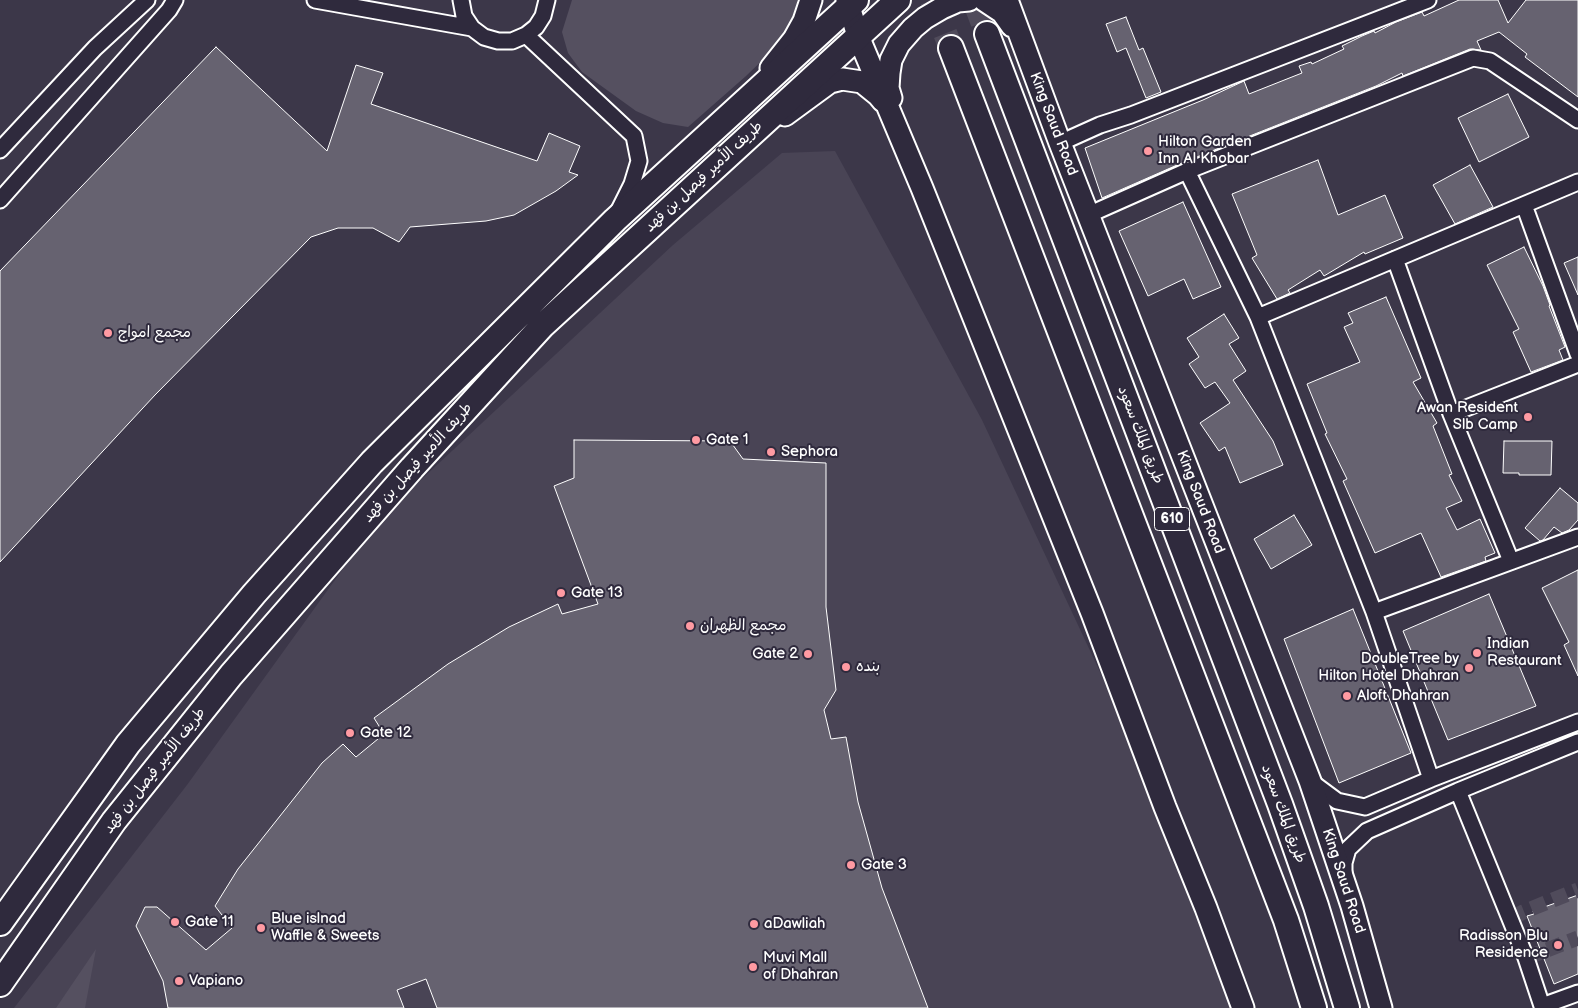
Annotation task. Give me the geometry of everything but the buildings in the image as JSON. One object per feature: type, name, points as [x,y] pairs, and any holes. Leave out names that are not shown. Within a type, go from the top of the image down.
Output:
[{"type":"main road","points":[[746,98],[794,39],[804,21],[811,0]]},
{"type":"main road","name":"طريف الأمير فيصل بن فهد","points":[[0,984],[114,821],[231,675],[405,475],[542,326],[898,0]]},
{"type":"main road","points":[[901,136],[888,88],[891,60],[899,44],[925,18],[942,8],[969,0]]},
{"type":"main road","points":[[984,0],[1002,12],[1020,38]]},
{"type":"main road","name":"King Saud Road","points":[[1007,0],[1060,143],[1310,781],[1382,1008]]},
{"type":"main road","points":[[1017,0],[1036,79]]},
{"type":"main road","points":[[851,2],[858,36],[901,136],[1092,613],[1243,1008]]},
{"type":"main road","name":"طريف الأمير فيصل بن فهد","points":[[0,923],[128,744],[254,594],[372,462],[615,220],[851,2]]},
{"type":"main road","name":"طريق الملك سعود","points":[[987,34],[1280,804],[1316,906],[1347,1008]]},
{"type":"main road","name":"610","points":[[952,48],[1286,920],[1314,1008]]},
{"type":"main road","points":[[720,162],[830,82],[842,79],[862,82],[878,95],[889,109]]},
{"type":"street","points":[[0,150],[95,48],[147,0]]},
{"type":"street","points":[[0,200],[169,10],[175,0]]},
{"type":"street","points":[[320,0],[472,28]]},
{"type":"street","points":[[461,0],[464,16],[472,28],[484,37],[498,41],[512,41],[526,35],[536,27],[544,16],[547,0]]},
{"type":"street","points":[[1060,143],[1100,125],[1131,115],[1428,0]]},
{"type":"street","points":[[526,35],[634,136],[639,161],[632,184],[615,220]]},
{"type":"street","points":[[1088,215],[1187,171],[1473,58],[1490,61],[1578,120]]},
{"type":"street","points":[[1187,171],[1258,317],[1374,612],[1431,779]]},
{"type":"street","points":[[1258,317],[1578,182]]},
{"type":"street","points":[[1524,205],[1578,354]]},
{"type":"street","points":[[1395,259],[1450,414],[1511,562]]},
{"type":"street","points":[[1450,414],[1578,364]]},
{"type":"street","points":[[1374,612],[1578,537]]},
{"type":"street","points":[[1310,781],[1337,801],[1365,807],[1431,779],[1578,722]]},
{"type":"street","points":[[1344,884],[1344,863],[1348,849],[1367,831],[1578,742]]},
{"type":"street","points":[[1458,791],[1523,950],[1542,1006],[1578,993]]},
{"type":"shaded area","points":[[572,0],[797,0],[797,9],[778,45],[688,127],[663,123],[636,111],[582,72],[568,53],[562,32]]},
{"type":"shaded area","name":"مجمع الظهران","points":[[835,151],[982,420],[1129,734],[1242,1008],[14,1008],[187,785],[379,519],[673,245],[782,153]]},
{"type":"shaded area","points":[[96,949],[85,1008],[56,1008]]},
{"type":"tunnel","points":[[932,0],[951,48]]},
{"type":"tunnel","points":[[974,0],[987,34]]},
{"type":"tunnel","points":[[1511,919],[1523,912],[1578,890]]},
{"type":"tunnel","points":[[1526,958],[1578,938]]},
{"type":"place","name":"Hilton Garden Inn Al Khobar","points":[[1148,151]]},
{"type":"place","name":"مجمع امواج","points":[[108,333]]},
{"type":"place","name":"Awan Resident Slb Camp","points":[[1528,417]]},
{"type":"place","name":"Gate 1","points":[[696,440]]},
{"type":"place","name":"Sephora","points":[[771,452]]},
{"type":"place","name":"Gate 13","points":[[561,593]]},
{"type":"place","name":"مجمع الظهران","points":[[690,626]]},
{"type":"place","name":"Indian Restaurant","points":[[1477,653]]},
{"type":"place","name":"Gate 2","points":[[808,654]]},
{"type":"place","name":"بنده","points":[[846,667]]},
{"type":"place","name":"DoubleTree by Hilton Hotel Dhahran","points":[[1469,668]]},
{"type":"place","name":"Aloft Dhahran","points":[[1347,696]]},
{"type":"place","name":"Gate 12","points":[[350,733]]},
{"type":"place","name":"Gate 3","points":[[851,865]]},
{"type":"place","name":"Gate 11","points":[[175,922]]},
{"type":"place","name":"aDawliah","points":[[754,924]]},
{"type":"place","name":"Blue islnad Waffle & Sweets","points":[[261,928]]},
{"type":"place","name":"Radisson Blu Residence","points":[[1558,945]]},
{"type":"place","name":"Muvi Mall of Dhahran","points":[[753,967]]},
{"type":"place","name":"Vapiano","points":[[179,981]]}]
